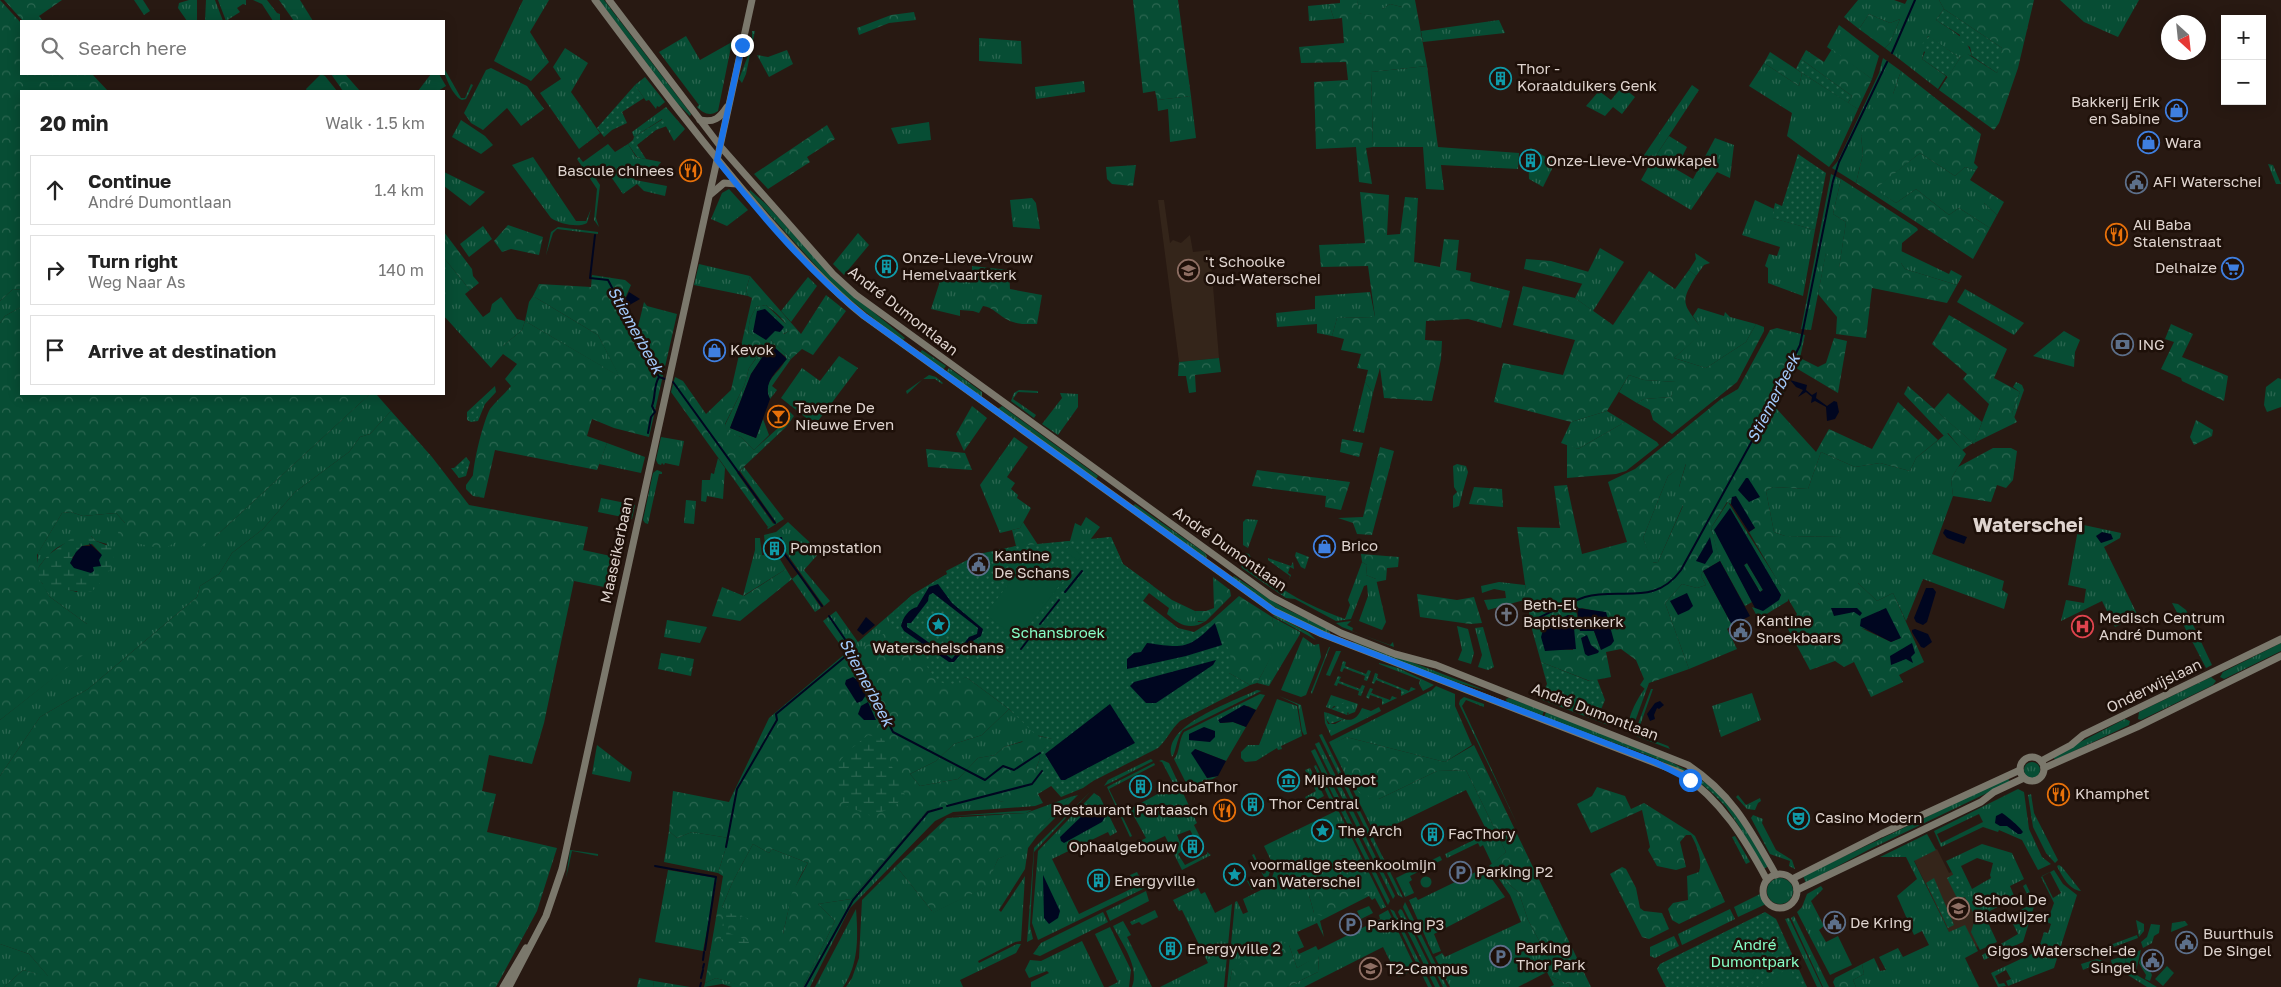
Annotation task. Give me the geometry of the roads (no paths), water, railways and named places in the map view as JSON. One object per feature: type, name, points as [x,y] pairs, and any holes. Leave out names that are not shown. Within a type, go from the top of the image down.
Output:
[{"type":"main road","name":"André Dumontlaan","points":[[595,0],[737,184],[814,270],[842,298],[864,316],[1264,605],[1322,634],[1681,773],[1707,794],[1732,822],[1768,880]]},
{"type":"main road","name":"André Dumontlaan","points":[[609,0],[720,146],[826,266],[856,295],[1272,597],[1341,633],[1396,654],[1436,665],[1688,765],[1704,776],[1730,800],[1750,828],[1776,875]]},
{"type":"main road","name":"Maaseikerbaan","points":[[509,987],[546,916],[562,869],[752,0]]},
{"type":"main road","points":[[700,120],[716,119],[729,104]]},
{"type":"main road","points":[[711,194],[724,184],[737,184]]},
{"type":"main road","name":"Onderwijslaan","points":[[1792,879],[1881,834],[2020,770],[2027,758],[2034,757],[2041,761],[2071,746],[2083,735],[2281,639]]},
{"type":"main road","name":"Onderwijslaan","points":[[1797,890],[1981,802],[1994,792],[2024,778],[2036,781],[2042,776],[2044,768],[2136,727],[2281,656]]},
{"type":"main road","points":[[2041,761],[2044,768]]},
{"type":"main road","points":[[2020,770],[2024,778]]},
{"type":"main road","points":[[1776,875],[1787,876],[1792,879],[1797,890],[1791,904],[1783,908],[1774,906],[1764,895],[1768,880],[1776,875]]},
{"type":"main road","name":"Maaseikerbaan","points":[[503,987],[519,956],[531,942]]},
{"type":"water","points":[[629,292],[640,299],[626,307],[624,302]]},
{"type":"water","points":[[765,309],[784,327],[780,332],[775,331],[766,340],[753,332],[757,311]]},
{"type":"water","points":[[771,344],[787,359],[769,382],[768,393],[770,399],[756,438],[730,428],[751,374]]},
{"type":"water","points":[[1790,380],[1807,385],[1806,390],[1812,395],[1817,392],[1816,398],[1827,406],[1834,401],[1837,402],[1839,412],[1835,419],[1827,421],[1826,407],[1815,401],[1811,403],[1812,397],[1806,392],[1798,397],[1803,390],[1796,387]]},
{"type":"water","points":[[1746,478],[1748,478],[1760,497],[1749,502],[1738,490]]},
{"type":"water","points":[[1736,496],[1755,528],[1749,532],[1731,504],[1732,497]]},
{"type":"water","points":[[1730,508],[1781,595],[1779,600],[1763,611],[1755,608],[1714,530]],"holes":[[[1747,563],[1763,590],[1760,592],[1744,565]]]},
{"type":"water","points":[[1945,529],[1967,537],[1964,544],[1947,538],[1943,533]]},
{"type":"water","points":[[2102,532],[2111,534],[2113,539],[2101,543],[2096,536]]},
{"type":"water","points":[[1710,537],[1713,552],[1705,564],[1696,561]]},
{"type":"water","points":[[89,543],[102,555],[99,560],[101,566],[93,567],[94,571],[91,573],[74,568],[70,563],[76,552],[82,546],[90,546]]},
{"type":"water","points":[[1720,561],[1750,616],[1732,625],[1703,571]]},
{"type":"water","points":[[938,584],[952,603],[983,629],[981,636],[971,642],[954,662],[949,662],[904,631],[901,626],[907,614],[917,607],[929,587]],"holes":[[[933,593],[978,628],[977,634],[969,637],[952,659],[907,627],[907,623],[911,623],[928,601],[929,595]]]},
{"type":"water","points":[[1926,588],[1933,588],[1936,592],[1927,622],[1923,625],[1916,622],[1914,618]]},
{"type":"water","points":[[1687,593],[1693,606],[1678,615],[1670,601]]},
{"type":"water","points":[[1577,608],[1606,612],[1614,641],[1611,645],[1601,650],[1594,631],[1580,631]]},
{"type":"water","points":[[1831,608],[1857,608],[1862,613],[1860,616],[1854,612],[1834,616]]},
{"type":"water","points":[[1886,608],[1901,638],[1891,642],[1860,626],[1861,619]]},
{"type":"water","points":[[1568,615],[1572,615],[1573,618],[1576,649],[1545,651],[1541,637],[1544,627]]},
{"type":"water","points":[[866,617],[875,625],[863,635],[857,630]]},
{"type":"water","points":[[1215,623],[1222,645],[1186,656],[1127,669],[1127,659],[1134,653],[1141,652],[1147,643],[1177,646],[1191,643]]},
{"type":"water","points":[[1915,629],[1928,634],[1932,642],[1924,648],[1921,647],[1912,632]]},
{"type":"water","points":[[1587,635],[1591,645],[1599,651],[1598,653],[1588,656],[1585,654],[1581,638]]},
{"type":"water","points":[[1912,643],[1915,653],[1911,657],[1913,663],[1906,659],[1891,665],[1890,656]]},
{"type":"water","points":[[1216,660],[1213,665],[1156,703],[1146,703],[1130,686],[1134,682]]},
{"type":"water","points":[[853,677],[859,681],[866,695],[862,701],[857,703],[845,684],[846,680]]},
{"type":"water","points":[[1660,701],[1664,705],[1659,709],[1657,708],[1654,715],[1655,719],[1650,721],[1647,714],[1655,703]]},
{"type":"water","points":[[868,702],[876,720],[864,720],[858,714],[861,706]]},
{"type":"water","points":[[1110,704],[1135,743],[1065,780],[1061,780],[1045,754]]},
{"type":"water","points":[[1244,705],[1256,710],[1246,727],[1233,722],[1220,723],[1218,720]]},
{"type":"water","points":[[1204,727],[1215,731],[1215,737],[1210,742],[1189,740],[1189,734]]},
{"type":"water","points":[[1195,749],[1226,761],[1218,776],[1207,778],[1191,753]]},
{"type":"water","points":[[1095,807],[1101,808],[1105,817],[1102,822],[1064,843],[1061,841],[1060,837],[1086,812]]},
{"type":"water","points":[[2002,813],[2020,828],[2023,832],[2021,834],[2007,826],[2000,826],[1995,823],[1996,816]]},
{"type":"water","points":[[1043,875],[1060,911],[1058,918],[1049,924],[1044,918]]},
{"type":"waterway","name":"Stiemerbeek","points":[[1892,53],[1915,0]]},
{"type":"waterway","name":"Stiemerbeek","points":[[1532,621],[1585,597],[1598,594],[1636,594],[1660,588],[1671,581],[1681,570],[1763,421],[1800,345],[1833,181],[1839,162],[1887,62]]},
{"type":"waterway","name":"Stiemerbeek","points":[[595,235],[590,278],[608,280],[659,377],[665,379]]},
{"type":"waterway","points":[[648,433],[651,417],[655,412],[652,406],[659,377]]},
{"type":"waterway","name":"Stiemerbeek","points":[[673,382],[775,523]]},
{"type":"waterway","name":"Stiemerbeek","points":[[781,538],[783,552],[822,606]]},
{"type":"waterway","points":[[1065,592],[1082,571]]},
{"type":"waterway","points":[[1040,624],[1059,600]]},
{"type":"waterway","name":"Stiemerbeek","points":[[829,616],[853,651],[893,732],[985,780],[1003,766],[1014,770],[1040,753]]},
{"type":"waterway","points":[[1021,649],[1034,632]]},
{"type":"waterway","points":[[726,847],[737,789],[777,720],[776,714],[846,656]]},
{"type":"waterway","points":[[947,806],[1032,784],[1042,771]]},
{"type":"waterway","points":[[805,987],[853,900],[928,812],[942,808]]},
{"type":"waterway","points":[[655,866],[716,877],[705,950]]},
{"type":"waterway","points":[[703,960],[704,952]]},
{"type":"waterway","points":[[703,968],[704,964]]},
{"type":"waterway","points":[[701,978],[703,970]]},
{"type":"waterway","points":[[700,987],[701,983]]},
{"type":"place","name":"Thor - Koraalduikers Genk","points":[[1501,78]]},
{"type":"place","name":"Bakkerij Erik en Sabine","points":[[2176,111]]},
{"type":"place","name":"Wara","points":[[2149,143]]},
{"type":"place","name":"Onze-Lieve-Vrouwkapel","points":[[1530,161]]},
{"type":"place","name":"Bascule chinees","points":[[690,171]]},
{"type":"place","name":"AFI Waterschei","points":[[2137,182]]},
{"type":"place","name":"Ali Baba Stalenstraat","points":[[2117,234]]},
{"type":"place","name":"Onze-Lieve-Vrouw Hemelvaartkerk","points":[[886,267]]},
{"type":"place","name":"Delhaize","points":[[2233,268]]},
{"type":"place","name":"'t Schoolke Oud-Waterschei","points":[[1189,271]]},
{"type":"place","name":"ING","points":[[2122,345]]},
{"type":"place","name":"Kevok","points":[[714,350]]},
{"type":"place","name":"Taverne De Nieuwe Erven","points":[[779,417]]},
{"type":"place","name":"Brico","points":[[1325,546]]},
{"type":"place","name":"Pompstation","points":[[774,548]]},
{"type":"place","name":"Kantine De Schans","points":[[978,565]]},
{"type":"place","name":"Beth-El Baptistenkerk","points":[[1507,614]]},
{"type":"place","name":"Waterscheischans","points":[[938,625]]},
{"type":"place","name":"Medisch Centrum André Dumont","points":[[2083,627]]},
{"type":"place","name":"Kantine Snoekbaars","points":[[1740,630]]},
{"type":"place","name":"Mijndepot","points":[[1288,780]]},
{"type":"place","name":"IncubaThor","points":[[1141,787]]},
{"type":"place","name":"Khamphet","points":[[2059,794]]},
{"type":"place","name":"Thor Central","points":[[1253,804]]},
{"type":"place","name":"Restaurant Partaasch","points":[[1224,810]]},
{"type":"place","name":"Casino Modern","points":[[1799,818]]},
{"type":"place","name":"The Arch","points":[[1322,831]]},
{"type":"place","name":"FacThory","points":[[1432,834]]},
{"type":"place","name":"Ophaalgebouw","points":[[1193,847]]},
{"type":"place","name":"Parking P2","points":[[1460,872]]},
{"type":"place","name":"voormalige steenkoolmijn van Waterschei","points":[[1234,874]]},
{"type":"place","name":"Energyville","points":[[1098,881]]},
{"type":"place","name":"School De Bladwijzer","points":[[1958,909]]},
{"type":"place","name":"De Kring","points":[[1834,923]]},
{"type":"place","name":"Parking P3","points":[[1351,925]]},
{"type":"place","name":"Buurthuis De Singel","points":[[2187,943]]},
{"type":"place","name":"Energyville 2","points":[[1171,949]]},
{"type":"place","name":"Parking Thor Park","points":[[1500,957]]},
{"type":"place","name":"Gigos Waterschei-de Singel","points":[[2152,960]]},
{"type":"place","name":"T2-Campus","points":[[1370,969]]},
{"type":"district","name":"Waterschei","points":[[2028,525]]},
{"type":"park label","name":"Schansbroek","points":[[1058,633]]},
{"type":"park label","name":"André Dumontpark","points":[[1755,954]]}]
